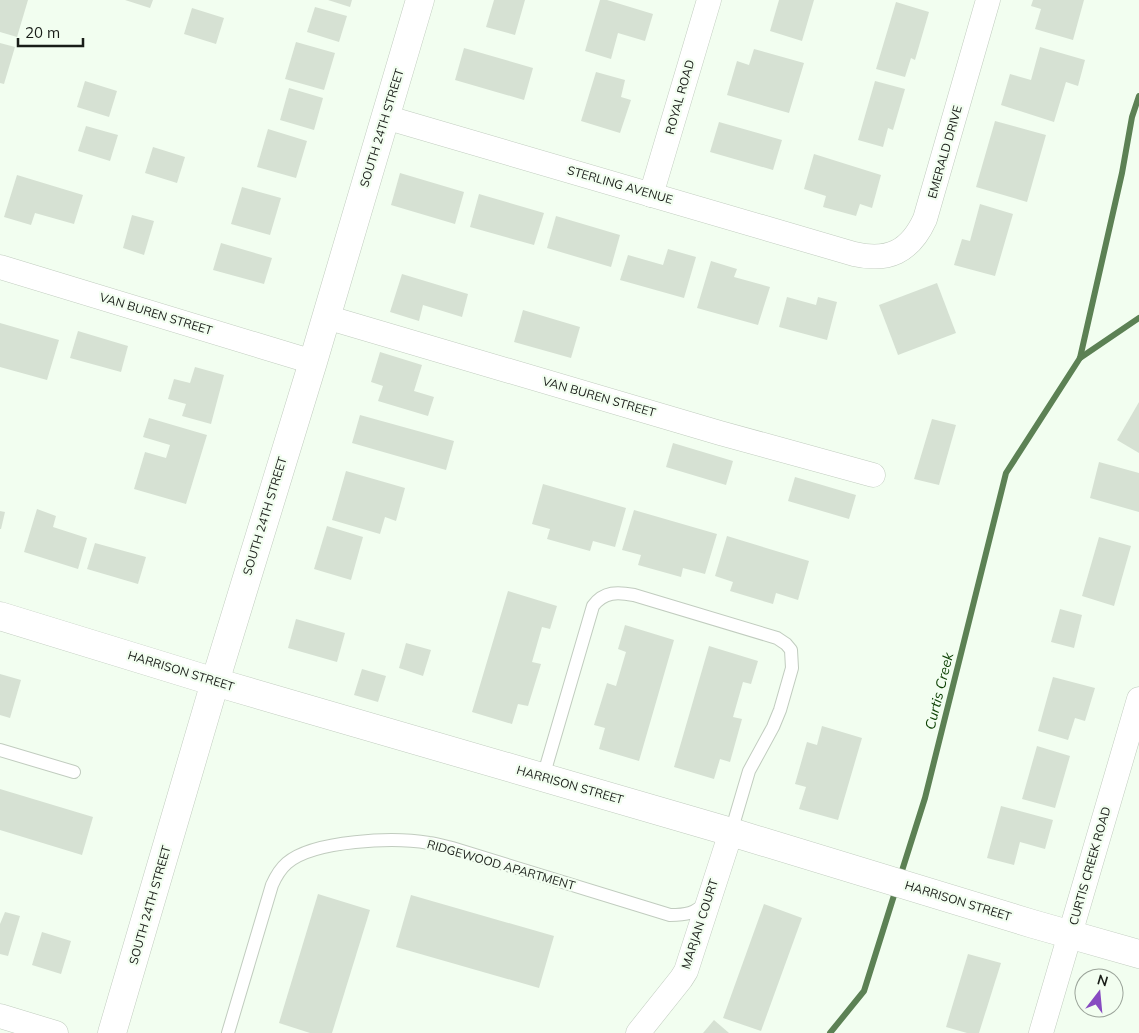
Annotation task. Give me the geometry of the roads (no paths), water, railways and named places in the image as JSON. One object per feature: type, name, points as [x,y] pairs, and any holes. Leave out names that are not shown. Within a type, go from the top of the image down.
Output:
[{"type":"street","name":"SOUTH 24TH STREET","points":[[112,1033],[215,682],[313,362],[420,0]]},
{"type":"street","name":"ROYAL ROAD","points":[[651,195],[708,0]]},
{"type":"street","name":"EMERALD DRIVE","points":[[854,254],[870,258],[898,252],[919,233],[925,219],[988,0]]},
{"type":"street","name":"STERLING AVENUE","points":[[385,117],[854,254]]},
{"type":"street","name":"VAN BUREN STREET","points":[[0,267],[313,362]]},
{"type":"street","name":"VAN BUREN STREET","points":[[326,317],[720,433],[873,475]]},
{"type":"street","name":"HARRISON STREET","points":[[0,616],[215,682],[731,832],[1033,924],[1139,954]]},
{"type":"street","name":"CURTIS CREEK ROAD","points":[[1041,1033],[1139,698]]},
{"type":"street","name":"MARJAN COURT","points":[[638,1033],[686,970],[731,832]]},
{"type":"street","points":[[0,1016],[56,1033]]},
{"type":"lane","points":[[543,777],[593,606],[605,595],[613,593],[634,595],[777,638],[791,650],[792,668],[780,710],[773,727],[749,770],[731,832]]},
{"type":"lane","points":[[0,750],[74,772]]},
{"type":"lane","name":"RIDGEWOOD APARTMENT","points":[[228,1033],[272,885],[278,872],[302,853],[349,842],[429,842],[670,915],[684,915],[695,911],[704,905],[710,896]]},
{"type":"waterway","name":"Curtis Creek","points":[[900,877],[925,798],[1006,473],[1080,358],[1122,173],[1132,117],[1139,96]]},
{"type":"waterway","points":[[1080,358],[1139,318]]},
{"type":"waterway","name":"Curtis Creek","points":[[830,1033],[864,991],[896,889]]}]
